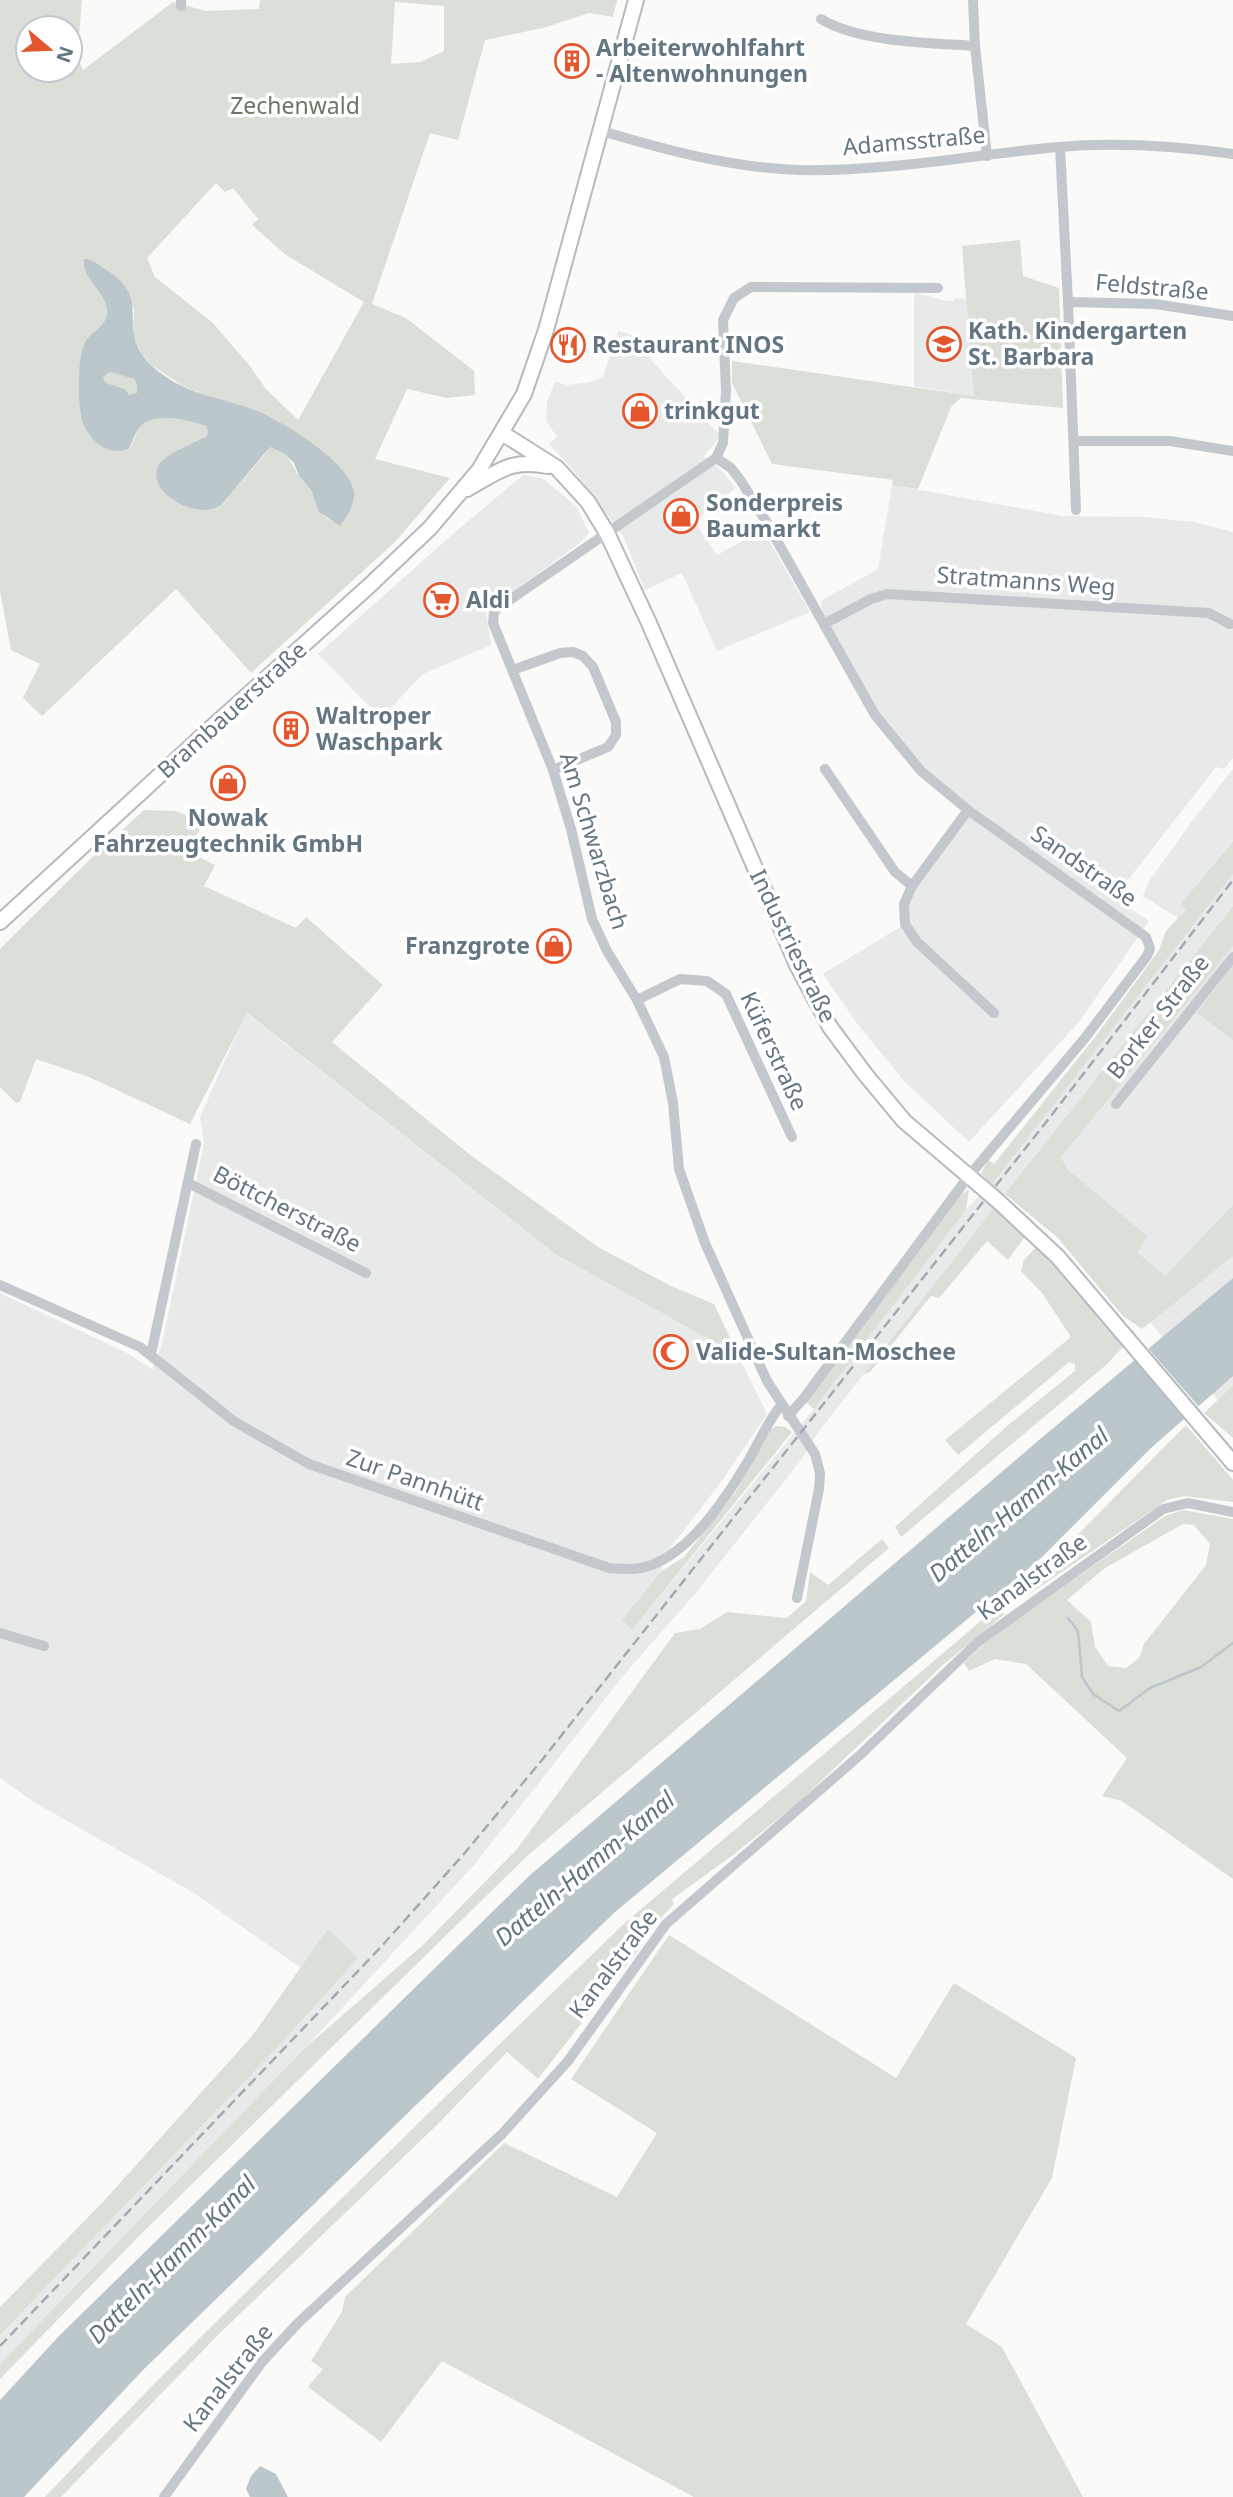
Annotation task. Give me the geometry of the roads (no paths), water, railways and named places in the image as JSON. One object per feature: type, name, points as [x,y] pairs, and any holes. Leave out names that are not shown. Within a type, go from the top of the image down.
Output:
[{"type":"main road","name":"Brambauerstraße","points":[[0,922],[430,528],[460,493],[502,433],[524,394],[546,330],[636,0]]},
{"type":"main road","name":"Industriestraße","points":[[502,433],[557,468],[589,502],[607,533],[649,623],[797,965],[830,1027],[904,1121],[1058,1256],[1233,1463]]},
{"type":"main road","name":"Brambauerstraße","points":[[460,493],[512,465],[527,462],[557,468]]},
{"type":"street","points":[[973,0],[975,46],[987,156]]},
{"type":"street","points":[[821,19],[836,28],[904,41],[975,46]]},
{"type":"street","name":"Adamsstraße","points":[[602,131],[717,160],[797,170],[864,169],[1060,147],[1104,145],[1233,154]]},
{"type":"street","points":[[1060,147],[1076,510]]},
{"type":"street","points":[[607,533],[716,458],[723,443],[725,404],[723,320],[734,298],[751,287],[938,288]]},
{"type":"street","name":"Feldstraße","points":[[1068,302],[1155,304],[1233,316]]},
{"type":"street","points":[[1074,441],[1170,441],[1233,452]]},
{"type":"street","name":"Sandstraße","points":[[716,458],[731,468],[741,481],[875,715],[920,771],[968,810],[1146,937],[1150,949],[1086,1038],[968,1177],[788,1416]]},
{"type":"street","name":"Am Schwarzbach","points":[[607,533],[494,612],[493,623],[552,770],[592,919],[607,951],[637,1000],[664,1057],[673,1103],[679,1169],[705,1243],[767,1381],[788,1416],[810,1443],[820,1473],[820,1489],[797,1598]]},
{"type":"street","name":"Stratmanns Weg","points":[[824,624],[871,599],[887,594],[1209,613],[1230,624]]},
{"type":"street","points":[[513,670],[560,653],[573,652],[583,656],[593,667],[616,722],[616,735],[608,747],[552,770]]},
{"type":"street","points":[[825,768],[895,872],[912,886]]},
{"type":"street","points":[[968,810],[912,886],[904,904],[905,924],[917,942],[994,1013]]},
{"type":"street","name":"Borker Straße","points":[[1116,1104],[1233,957]]},
{"type":"street","name":"Küferstraße","points":[[637,1000],[680,979],[707,981],[726,994],[792,1137]]},
{"type":"street","name":"Böttcherstraße","points":[[151,1354],[196,1144]]},
{"type":"street","name":"Böttcherstraße","points":[[188,1183],[366,1273]]},
{"type":"street","name":"Zur Pannhütt","points":[[0,1285],[117,1336],[151,1354],[235,1422],[309,1464],[609,1568],[640,1569],[656,1564],[674,1555],[689,1541],[724,1497],[781,1405]]},
{"type":"street","name":"Kanalstraße","points":[[164,2497],[262,2362],[298,2323],[502,2134],[568,2061],[666,1924],[859,1756],[979,1641],[1163,1509],[1188,1503],[1233,1512]]},
{"type":"street","points":[[0,1633],[44,1646]]},
{"type":"water","points":[[84,259],[93,261],[120,281],[127,290],[133,310],[135,340],[143,356],[161,373],[186,388],[268,416],[314,444],[341,468],[350,480],[354,496],[350,510],[340,526],[319,512],[311,490],[299,476],[294,463],[285,454],[271,447],[222,504],[212,509],[200,510],[187,507],[165,493],[158,484],[156,474],[164,460],[207,436],[206,426],[181,419],[153,419],[140,427],[128,448],[119,451],[106,449],[93,439],[84,425],[81,413],[80,361],[86,340],[105,322],[107,311],[103,297],[84,267]],"holes":[[[110,372],[134,379],[137,393],[129,395],[125,389],[106,383],[103,378]]]},
{"type":"water","name":"Datteln-Hamm-Kanal","points":[[1233,1278],[1233,1376],[1151,1448],[1041,1558],[615,1912],[143,2370],[24,2497],[0,2497],[0,2400],[59,2336],[529,1876],[1039,1440]]},
{"type":"water","points":[[260,2466],[276,2474],[288,2497],[250,2497],[246,2489],[251,2476]]},
{"type":"waterway","points":[[1068,1618],[1078,1631],[1082,1677],[1093,1694],[1119,1711],[1150,1688],[1201,1667],[1233,1643]]},
{"type":"railway","points":[[0,2346],[380,1948],[463,1855],[542,1760],[1047,1121],[1233,880]]},
{"type":"place","name":"Arbeiterwohlfahrt - Altenwohnungen","points":[[572,61]]},
{"type":"place","name":"Kath. Kindergarten St. Barbara","points":[[944,344]]},
{"type":"place","name":"Restaurant INOS","points":[[568,345]]},
{"type":"place","name":"trinkgut","points":[[640,411]]},
{"type":"place","name":"Sonderpreis Baumarkt","points":[[681,516]]},
{"type":"place","name":"Aldi","points":[[441,600]]},
{"type":"place","name":"Waltroper Waschpark","points":[[291,729]]},
{"type":"place","name":"Nowak Fahrzeugtechnik GmbH","points":[[228,783]]},
{"type":"place","name":"Franzgrote","points":[[554,946]]},
{"type":"place","name":"Valide-Sultan-Moschee","points":[[671,1352]]},
{"type":"park label","name":"Zechenwald","points":[[295,106]]}]
